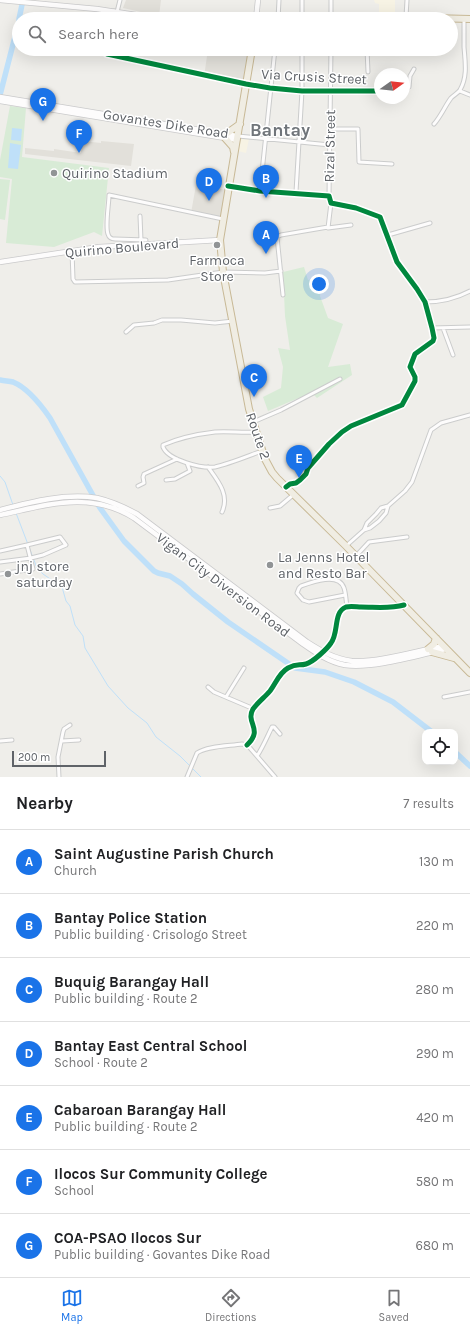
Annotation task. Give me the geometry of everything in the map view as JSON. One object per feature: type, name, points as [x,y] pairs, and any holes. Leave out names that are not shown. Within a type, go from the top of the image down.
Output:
[{"type":"highway","name":"Route 2","points":[[251,56],[220,240],[223,272],[246,394],[262,451],[272,472],[293,495],[356,556],[470,674]]},
{"type":"highway","points":[[234,154],[232,147],[225,136],[240,124]]},
{"type":"highway","points":[[436,638],[430,650],[455,658]]},
{"type":"main road","points":[[0,0],[122,12]]},
{"type":"main road","points":[[257,12],[258,0]]},
{"type":"main road","name":"Govantes Dike Road","points":[[0,96],[10,100],[59,109],[237,138]]},
{"type":"main road","name":"Govantes Dike Road","points":[[0,101],[10,100]]},
{"type":"main road","name":"Quirino Boulevard","points":[[0,262],[115,245],[220,240]]},
{"type":"main road","name":"Vigan City Diversion Road","points":[[0,515],[9,514],[21,508],[71,496],[99,498],[121,506],[136,514],[320,653]]},
{"type":"main road","name":"Vigan City Diversion Road","points":[[0,510],[70,501],[91,502],[118,510],[134,518],[320,653],[336,663],[358,666],[376,664],[444,647]]},
{"type":"street","points":[[116,11],[120,0]]},
{"type":"street","points":[[278,12],[279,0]]},
{"type":"street","points":[[302,0],[302,12]]},
{"type":"street","points":[[331,0],[331,12]]},
{"type":"street","points":[[406,12],[407,0]]},
{"type":"street","points":[[434,124],[446,108],[451,97],[460,91],[466,64],[464,48],[467,19]]},
{"type":"street","name":"Via Crusis Street","points":[[116,56],[270,88],[330,91],[374,91]]},
{"type":"street","points":[[260,191],[274,56]]},
{"type":"street","points":[[296,192],[302,90],[302,56]]},
{"type":"street","name":"Rizal Street","points":[[331,56],[329,196],[331,203]]},
{"type":"street","points":[[367,56],[368,72]]},
{"type":"street","points":[[410,76],[414,69]]},
{"type":"street","points":[[460,91],[470,95]]},
{"type":"street","points":[[330,129],[358,129],[359,162],[392,164]]},
{"type":"street","points":[[237,138],[330,145]]},
{"type":"street","points":[[228,186],[260,191],[296,192],[329,196]]},
{"type":"street","points":[[146,240],[115,240],[108,235],[109,195],[223,219]]},
{"type":"street","points":[[286,487],[300,480],[306,474],[308,468],[329,444],[342,432],[351,426],[402,405],[416,379],[410,369],[410,365],[415,354],[433,341],[434,338],[425,302],[397,262],[382,220],[378,216],[356,208],[331,203],[328,227]]},
{"type":"street","points":[[140,216],[141,240]]},
{"type":"street","points":[[388,235],[430,223]]},
{"type":"street","points":[[283,295],[277,237],[328,227],[351,225]]},
{"type":"street","points":[[72,252],[73,279],[75,282],[168,280],[223,272],[265,273],[281,271]]},
{"type":"street","points":[[425,302],[446,301],[462,295],[470,290]]},
{"type":"street","points":[[126,332],[134,324],[154,323],[162,320],[215,323],[233,321]]},
{"type":"street","points":[[432,328],[470,327]]},
{"type":"street","points":[[443,328],[453,355]]},
{"type":"street","points":[[253,422],[281,410],[340,379]]},
{"type":"street","points":[[364,530],[367,523],[381,508],[388,506],[412,482],[431,430],[441,423],[470,415]]},
{"type":"street","points":[[256,432],[216,432],[203,434],[173,441],[164,445],[163,447],[164,450],[177,459],[187,463],[208,467],[216,467],[262,451]]},
{"type":"street","points":[[138,486],[144,483],[144,474],[177,459]]},
{"type":"street","points":[[166,480],[175,479],[190,471],[187,463]]},
{"type":"street","points":[[208,467],[222,487],[226,504],[222,512]]},
{"type":"street","points":[[270,508],[280,506],[293,495]]},
{"type":"street","points":[[346,546],[382,517],[386,513],[388,506]]},
{"type":"street","points":[[0,551],[60,537],[66,545],[36,557],[0,562]]},
{"type":"street","points":[[356,556],[368,542],[407,537]]},
{"type":"street","points":[[0,574],[32,570],[32,558],[28,545]]},
{"type":"street","points":[[346,595],[306,602],[297,594],[298,588],[301,586],[321,579],[331,579],[342,584],[344,587],[346,595],[347,607]]},
{"type":"street","points":[[246,746],[254,737],[255,733],[252,717],[254,709],[270,690],[282,671],[294,665],[308,664],[332,642],[336,632],[337,619],[340,612],[347,607],[396,607],[404,605]]},
{"type":"street","points":[[226,697],[244,668]]},
{"type":"street","points":[[208,687],[214,692],[254,709]]},
{"type":"street","points":[[444,698],[470,692]]},
{"type":"street","points":[[59,777],[58,757],[63,730],[70,725]]},
{"type":"street","points":[[257,756],[262,750],[265,740],[272,727],[274,727],[280,734]]},
{"type":"street","points":[[0,742],[12,740]]},
{"type":"street","points":[[62,741],[79,740]]},
{"type":"street","points":[[187,777],[197,753],[207,749],[242,744],[257,756],[275,777]]},
{"type":"shaded area","points":[[126,0],[161,0],[160,12],[141,12],[123,8]]},
{"type":"shaded area","points":[[374,0],[395,0],[395,12],[379,12],[379,4],[375,3]]},
{"type":"shaded area","points":[[207,56],[249,56],[245,84],[204,77]]},
{"type":"shaded area","points":[[241,138],[249,139],[246,153],[238,151]]},
{"type":"shaded area","points":[[82,141],[134,144],[131,166],[25,154],[25,148],[54,151],[54,149],[81,153]]},
{"type":"shaded area","points":[[196,185],[227,190],[222,220],[191,213]]},
{"type":"green space","name":"Quirino Stadium","points":[[10,106],[26,108],[22,157],[109,168],[102,236],[94,232],[54,247],[6,243],[12,179],[0,177],[0,160]]},
{"type":"green space","points":[[0,179],[10,180],[5,220],[0,219]]},
{"type":"green space","points":[[304,267],[308,280],[322,277],[320,296],[328,318],[343,324],[328,367],[350,364],[352,375],[317,398],[312,393],[268,411],[263,397],[281,388],[283,367],[278,348],[290,350],[285,316],[283,272]]},
{"type":"water","points":[[12,128],[22,129],[21,141],[11,140]]},
{"type":"water","points":[[10,143],[21,145],[18,169],[8,168]]},
{"type":"waterway","points":[[20,12],[23,0]]},
{"type":"waterway","points":[[0,95],[12,48]]},
{"type":"waterway","points":[[0,380],[13,382],[24,388],[43,408],[100,508],[124,541],[154,571],[170,576],[182,584],[228,622],[295,668],[325,672],[354,682],[393,702],[428,729]]},
{"type":"waterway","points":[[0,476],[5,482],[13,505]]},
{"type":"waterway","points":[[16,513],[37,568],[62,587],[66,601],[70,606],[75,625],[83,636],[85,648],[108,686],[128,708],[147,723],[156,737],[180,756],[201,777]]},
{"type":"waterway","points":[[458,755],[470,766]]},
{"type":"cycle path","points":[[116,56],[270,88],[302,91],[374,91]]},
{"type":"cycle path","points":[[228,186],[260,191],[329,196],[331,203],[356,208],[380,217],[397,262],[425,302],[434,338],[433,341],[415,354],[410,367],[415,377],[415,381],[402,405],[351,426],[342,432],[329,444],[308,468],[306,474],[300,480],[286,487]]},
{"type":"cycle path","points":[[247,745],[254,735],[251,718],[253,709],[270,691],[285,670],[294,666],[309,663],[329,646],[335,634],[339,613],[342,610],[346,607],[388,607],[404,605]]},
{"type":"place","name":"COA-PSAO Ilocos Sur","points":[[43,121]]},
{"type":"place","name":"Ilocos Sur Community College","points":[[79,153]]},
{"type":"place","name":"Quirino Stadium","points":[[54,173]]},
{"type":"place","name":"Bantay Police Station","points":[[266,198]]},
{"type":"place","name":"Bantay East Central School","points":[[209,201]]},
{"type":"place","name":"Farmoca Store","points":[[217,245]]},
{"type":"place","name":"Saint Augustine Parish Church","points":[[266,254]]},
{"type":"place","name":"Buquig Barangay Hall","points":[[254,397]]},
{"type":"place","name":"Cabaroan Barangay Hall","points":[[299,478]]},
{"type":"place","name":"La Jenns Hotel and Resto Bar","points":[[270,565]]},
{"type":"place","name":"jnj store saturday","points":[[8,574]]},
{"type":"district","name":"Bantay","points":[[280,130]]}]
